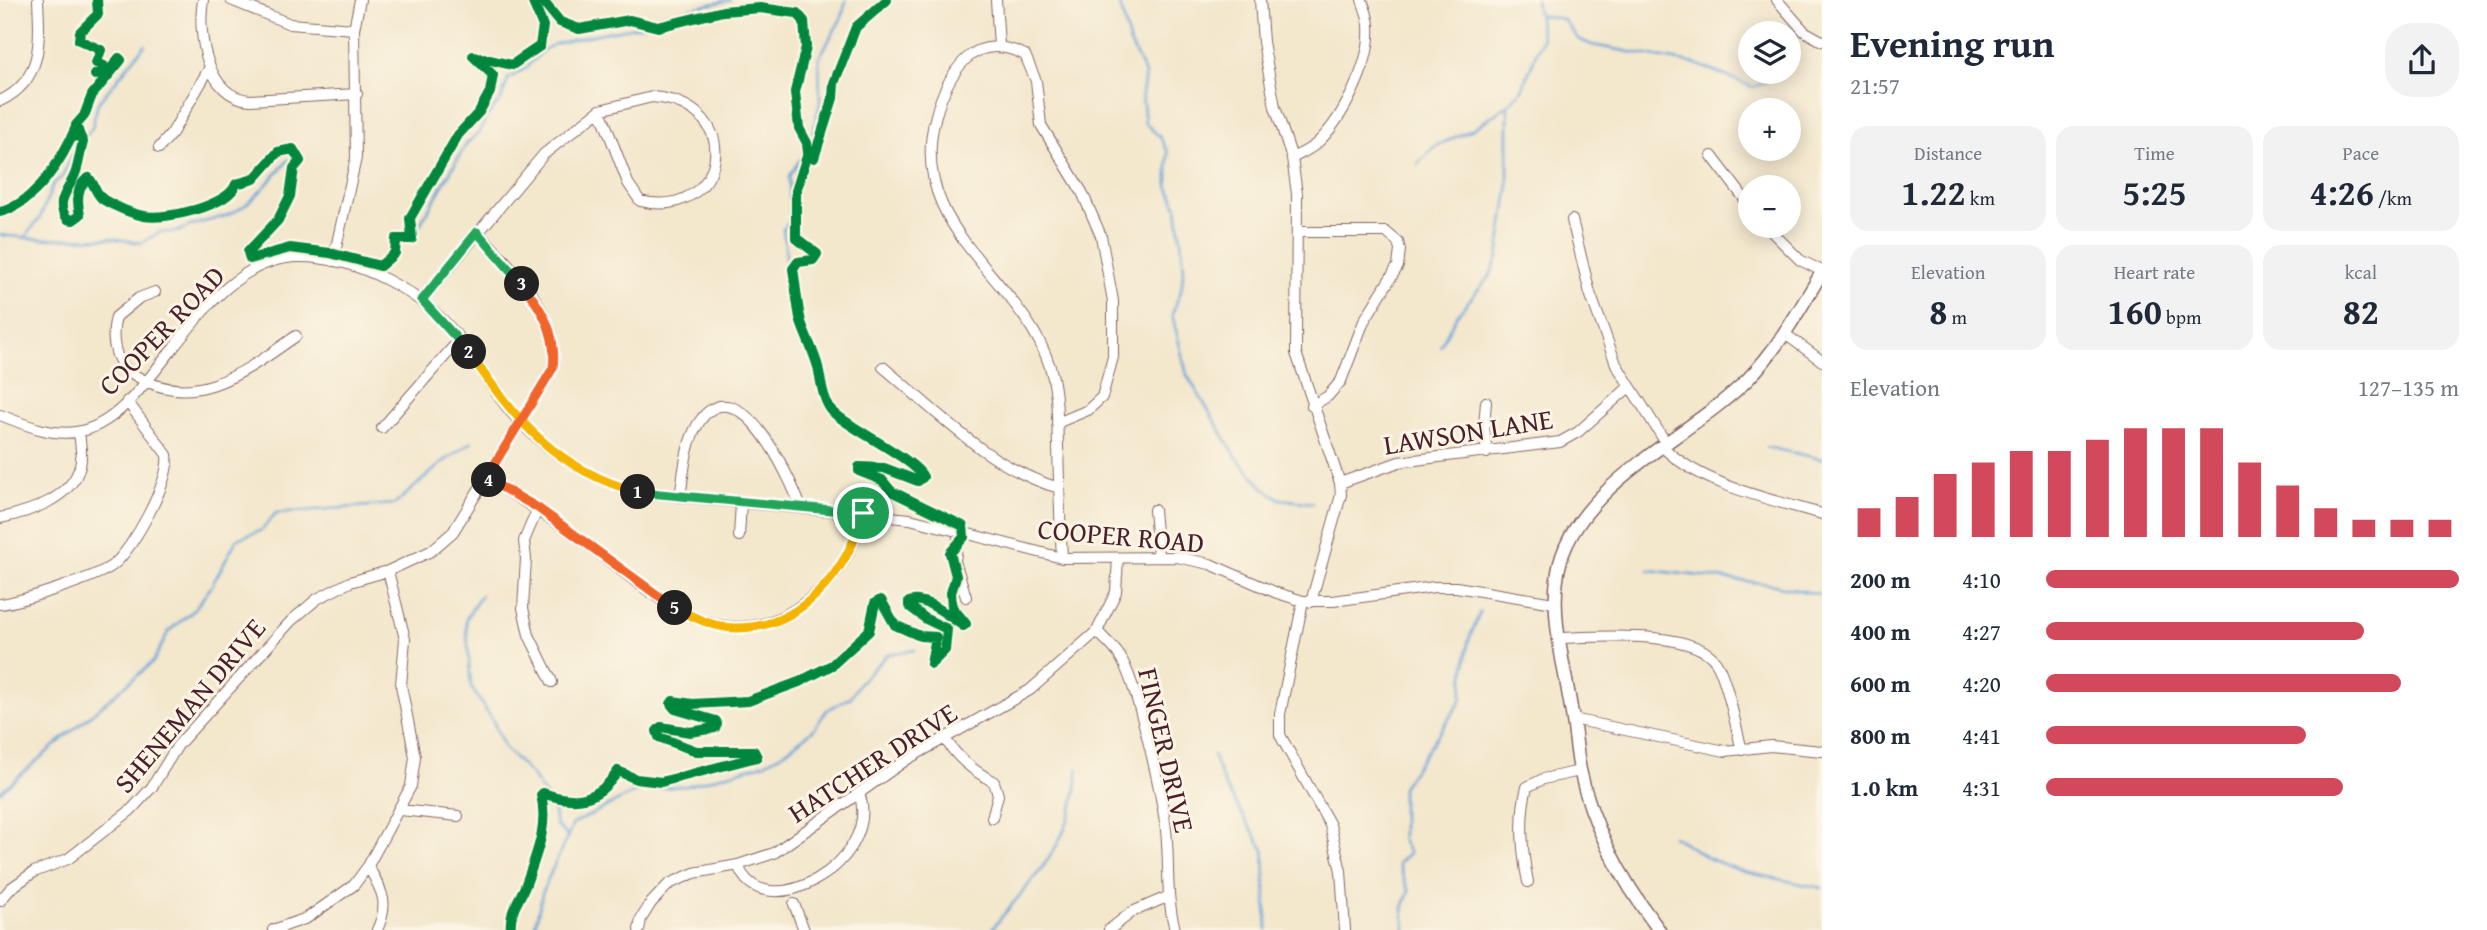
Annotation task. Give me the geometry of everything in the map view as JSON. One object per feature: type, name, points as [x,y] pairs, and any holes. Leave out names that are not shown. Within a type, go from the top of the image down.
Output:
[{"type":"main road","points":[[1659,930],[1613,861],[1580,771],[1554,603],[1558,571],[1564,548],[1575,528],[1612,487],[1664,444],[1715,408],[1748,379],[1785,334],[1822,272]]},
{"type":"street","points":[[0,101],[20,88],[32,75],[38,59],[38,0]]},
{"type":"street","points":[[203,0],[203,41],[210,67],[226,91],[241,99],[357,94]]},
{"type":"street","points":[[231,0],[290,23],[355,29]]},
{"type":"street","points":[[333,261],[355,169],[355,29],[360,0]]},
{"type":"street","points":[[996,0],[999,46]]},
{"type":"street","points":[[1260,0],[1263,42],[1275,107],[1292,158],[1298,232],[1296,353],[1340,483],[1341,495],[1307,601],[1280,713],[1280,735],[1330,825],[1341,871],[1345,930]]},
{"type":"street","points":[[1292,158],[1314,147],[1350,97],[1368,43],[1370,25],[1362,0]]},
{"type":"street","points":[[1777,0],[1804,32],[1822,41]]},
{"type":"street","points":[[1057,423],[1096,405],[1105,389],[1113,357],[1111,281],[1093,215],[1041,125],[1032,70],[1025,55],[999,46],[973,54],[963,61],[945,89],[933,127],[931,166],[939,198],[950,222],[1035,334],[1050,365],[1057,423],[1062,558]]},
{"type":"street","points":[[159,148],[210,67]]},
{"type":"street","points":[[422,300],[544,154],[600,110],[652,97],[691,106],[708,122],[717,144],[714,169],[703,184],[679,202],[653,204],[640,201],[628,183],[600,110]]},
{"type":"street","points":[[1712,156],[1738,190]]},
{"type":"street","points":[[1572,220],[1590,293],[1611,352],[1664,444],[1690,469],[1770,499],[1822,514]]},
{"type":"street","name":"SHENEMAN DRIVE","points":[[0,901],[11,888],[34,872],[68,859],[131,810],[152,787],[178,745],[291,621],[317,599],[431,551],[453,532],[553,368],[555,348],[551,327],[526,288],[477,232]]},
{"type":"street","points":[[1298,232],[1386,233],[1398,242],[1400,250],[1398,266],[1364,321],[1341,381],[1328,396],[1312,406]]},
{"type":"street","points":[[1778,238],[1800,260],[1822,272]]},
{"type":"street","name":"COOPER ROAD","points":[[79,432],[104,421],[127,401],[184,332],[229,286],[269,264],[282,260],[296,257],[333,261],[380,277],[422,300],[460,339],[520,422],[567,462],[598,480],[637,492],[910,519],[1062,558],[1158,555],[1210,564],[1265,589],[1307,601],[1333,601],[1434,587],[1456,587],[1554,603]]},
{"type":"street","points":[[155,292],[126,307],[115,323],[115,349],[119,360],[126,369],[145,382],[177,391],[217,383],[252,367],[296,336]]},
{"type":"street","points":[[1785,334],[1822,361]]},
{"type":"street","points":[[382,428],[460,339]]},
{"type":"street","points":[[883,367],[1003,465],[1031,480],[1059,488]]},
{"type":"street","name":"LAWSON LANE","points":[[1340,483],[1399,462],[1560,442],[1578,432],[1629,387]]},
{"type":"street","points":[[0,604],[103,571],[112,566],[126,549],[162,489],[168,464],[167,454],[127,401]]},
{"type":"street","points":[[1486,402],[1484,426],[1487,453]]},
{"type":"street","points":[[680,497],[688,450],[698,424],[711,410],[729,406],[741,411],[759,430],[788,473],[801,508]]},
{"type":"street","points":[[0,415],[40,429],[79,432],[80,466],[76,477],[65,489],[38,506],[0,518]]},
{"type":"street","points":[[486,478],[538,508],[666,603],[692,616],[735,628],[762,626],[788,616],[811,599],[846,560],[856,541],[863,513]]},
{"type":"street","points":[[738,536],[741,503]]},
{"type":"street","points":[[538,508],[524,541],[526,559],[523,608],[529,635],[552,682]]},
{"type":"street","points":[[1154,510],[1158,555]]},
{"type":"street","points":[[959,530],[955,561],[966,597]]},
{"type":"street","name":"HATCHER DRIVE","points":[[639,930],[641,919],[651,903],[669,884],[694,873],[738,865],[774,853],[944,737],[1015,701],[1097,631],[1116,592],[1118,558]]},
{"type":"street","points":[[273,930],[307,918],[354,885],[368,866],[411,786],[415,757],[401,685],[405,639],[388,571]]},
{"type":"street","name":"FINGER DRIVE","points":[[1097,631],[1119,655],[1134,694],[1163,807],[1167,897],[1175,930]]},
{"type":"street","points":[[1559,638],[1616,636],[1656,639],[1706,650],[1717,663],[1742,750]]},
{"type":"street","points":[[1573,719],[1704,748],[1742,750],[1770,746],[1822,751]]},
{"type":"street","points":[[944,737],[971,769],[994,782],[998,795],[992,818]]},
{"type":"street","points":[[1528,882],[1524,852],[1524,798],[1527,787],[1543,779],[1580,771]]},
{"type":"street","points":[[828,886],[837,877],[862,825],[863,803],[859,793]]},
{"type":"street","points":[[400,810],[458,816]]},
{"type":"street","points":[[738,865],[742,881],[754,897]]},
{"type":"street","points":[[368,866],[383,893],[386,911],[377,930]]},
{"type":"street","points":[[1109,930],[1132,912],[1167,897]]},
{"type":"street","points":[[779,909],[805,900]]},
{"type":"street","points":[[794,904],[804,930]]},
{"type":"waterway","points":[[419,226],[467,143],[479,133],[487,116],[501,100],[508,79],[527,67],[543,50],[555,44],[646,25],[658,16],[730,0]]},
{"type":"waterway","points":[[790,307],[783,230],[790,220],[789,176],[808,148],[820,103],[819,58],[842,17],[846,0]]},
{"type":"waterway","points":[[1119,0],[1129,41],[1145,74],[1142,94],[1145,123],[1160,137],[1168,152],[1168,186],[1177,207],[1184,266],[1181,291],[1172,314],[1187,375],[1237,458],[1264,488],[1280,499],[1313,503]]},
{"type":"waterway","points":[[1440,346],[1457,315],[1490,276],[1498,257],[1508,191],[1508,105],[1522,90],[1542,38],[1536,0]]},
{"type":"waterway","points":[[1539,15],[1563,19],[1578,39],[1592,45],[1696,64],[1738,81]]},
{"type":"waterway","points":[[24,238],[40,218],[53,184],[63,176],[73,153],[92,128],[98,103],[145,45]]},
{"type":"waterway","points":[[1746,84],[1753,87],[1762,84]]},
{"type":"waterway","points":[[1418,164],[1434,147],[1473,129],[1508,105]]},
{"type":"waterway","points":[[0,235],[39,239],[111,238],[141,243],[160,232],[178,232],[237,210],[254,198],[289,160]]},
{"type":"waterway","points":[[0,792],[153,662],[169,631],[193,611],[211,587],[237,539],[262,530],[276,513],[395,504],[443,462],[472,442]]},
{"type":"waterway","points":[[1766,447],[1822,459]]},
{"type":"waterway","points":[[1649,570],[1769,584],[1822,595]]},
{"type":"waterway","points":[[481,595],[466,619],[471,687],[493,721],[504,747],[533,777],[553,807],[556,825],[568,837]]},
{"type":"waterway","points":[[1405,930],[1403,908],[1409,892],[1398,864],[1409,853],[1402,840],[1402,787],[1461,701],[1468,642],[1480,612]]},
{"type":"waterway","points":[[534,930],[543,890],[573,824],[639,790],[686,786],[763,764],[785,752],[813,730],[827,710],[851,697],[859,683],[888,654],[915,650]]},
{"type":"waterway","points":[[1213,755],[1225,786],[1264,850],[1267,930]]},
{"type":"waterway","points":[[991,930],[1049,858],[1060,839],[1069,819],[1078,770]]},
{"type":"waterway","points":[[1673,836],[1710,859],[1744,872],[1822,888]]},
{"type":"cycle path","points":[[80,136],[76,125],[84,116],[92,95],[121,60],[119,58],[111,69],[95,75],[104,66],[96,63],[101,50],[79,40],[80,32],[98,14],[97,0]]},
{"type":"cycle path","points":[[72,138],[79,134],[83,142],[76,170],[62,202],[68,219],[73,220],[80,215],[80,189],[89,178],[101,198],[113,205],[144,216],[167,216],[196,210],[222,199],[236,184],[254,179],[278,152],[293,149],[300,161],[294,168],[290,196],[278,220],[248,252],[250,259],[290,248],[330,253],[380,266],[395,253],[396,239],[412,239],[410,218],[458,135],[479,112],[490,92],[493,75],[473,56],[512,65],[540,46],[543,26],[532,0]]},
{"type":"cycle path","points":[[511,930],[513,911],[526,884],[540,840],[543,793],[566,799],[585,798],[602,789],[618,771],[636,779],[661,782],[757,757],[754,751],[696,751],[659,737],[657,731],[661,727],[690,732],[715,728],[717,724],[716,721],[675,709],[671,704],[673,701],[692,704],[748,701],[799,682],[832,665],[869,631],[875,603],[881,600],[895,625],[920,636],[936,637],[931,664],[945,650],[947,629],[926,619],[909,606],[909,602],[930,604],[963,626],[966,624],[952,607],[951,593],[956,576],[950,553],[964,537],[963,526],[891,491],[882,480],[859,471],[859,467],[884,468],[918,481],[923,477],[909,462],[833,412],[827,403],[816,361],[801,322],[793,269],[798,262],[813,260],[817,254],[796,238],[796,191],[808,153],[807,143],[799,128],[795,92],[806,47],[804,21],[797,13],[760,8],[723,11],[658,27],[630,20],[579,29],[560,22],[542,0]]},
{"type":"cycle path","points":[[814,158],[833,98],[834,83],[856,27],[887,0]]},
{"type":"cycle path","points":[[0,212],[25,199],[47,178],[76,127]]},
{"type":"route","points":[[863,513],[637,492],[598,480],[567,462],[520,422],[460,339],[422,300],[477,232],[500,256],[526,288],[551,327],[555,348],[553,368],[541,388],[520,422],[486,478],[538,508],[674,608],[716,625],[735,628],[762,626],[788,616],[811,599],[846,560],[856,541],[863,513]]}]
